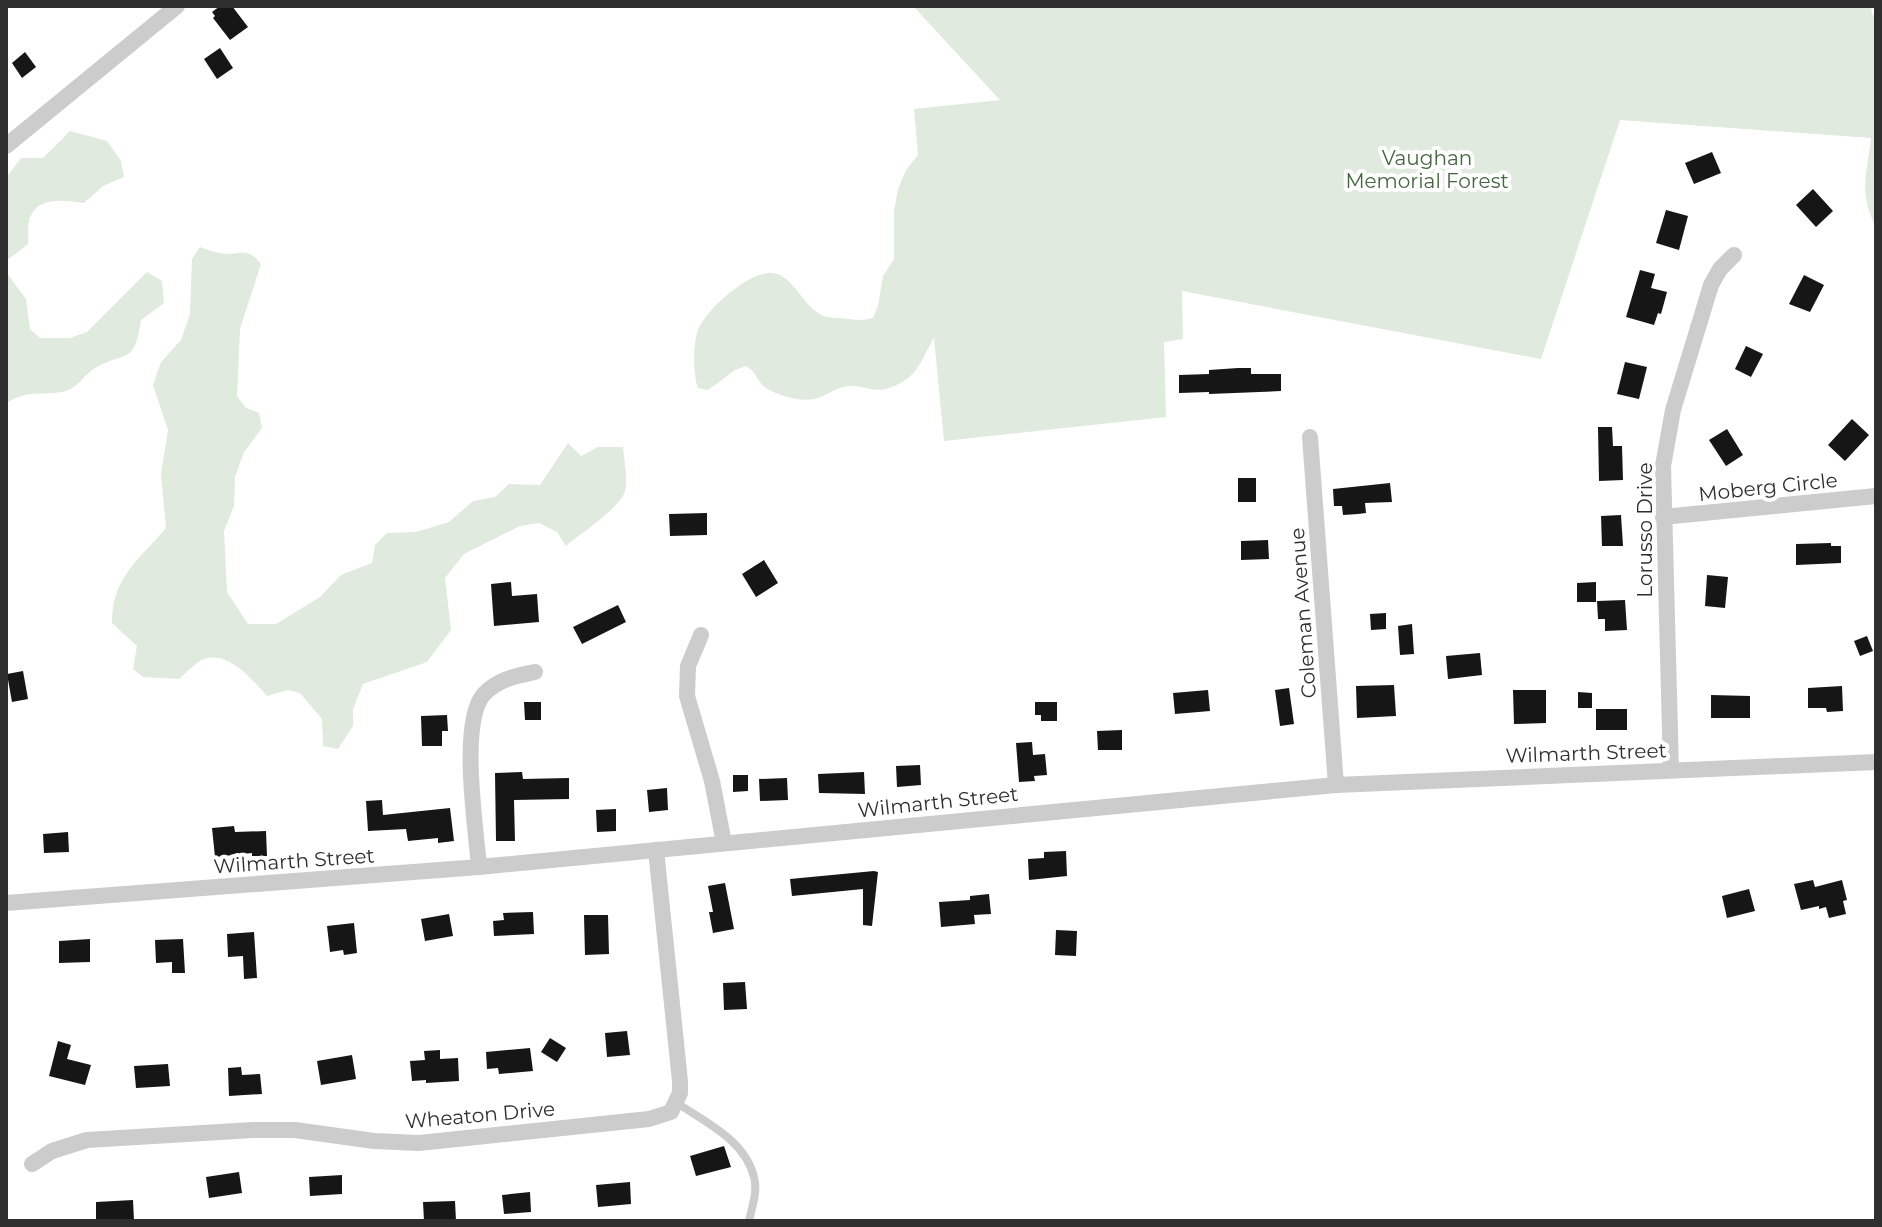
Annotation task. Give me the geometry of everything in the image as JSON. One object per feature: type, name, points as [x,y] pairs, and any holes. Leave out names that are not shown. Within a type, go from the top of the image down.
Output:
[{"type":"street","points":[[6,146],[177,6]]},
{"type":"street","name":"Lorusso Drive","points":[[1671,770],[1663,466],[1673,410],[1711,285],[1720,269],[1734,255]]},
{"type":"street","name":"Coleman Avenue","points":[[1310,437],[1336,785]]},
{"type":"street","name":"Moberg Circle","points":[[1663,517],[1876,496]]},
{"type":"street","points":[[701,635],[688,666],[687,696],[712,781],[724,843]]},
{"type":"street","points":[[479,867],[470,740],[474,714],[482,696],[499,682],[535,672]]},
{"type":"street","name":"Wilmarth Street","points":[[6,903],[479,867],[1336,785],[1876,762]]},
{"type":"street","points":[[656,850],[680,1081],[677,1103]]},
{"type":"street","name":"Wheaton Drive","points":[[32,1164],[52,1151],[87,1140],[276,1129],[419,1143],[649,1119],[671,1112],[677,1103]]},
{"type":"lane","points":[[677,1103],[735,1143],[748,1161],[755,1178],[749,1221]]},
{"type":"green space","name":"Vaughan Memorial Forest","points":[[913,6],[1871,6],[1876,18],[1876,228],[1865,193],[1871,138],[1620,120],[1541,359],[1182,291],[1183,339],[1164,342],[1166,417],[944,441],[934,338],[913,373],[902,382],[884,389],[851,386],[814,399],[796,399],[766,388],[746,366],[735,370],[708,390],[698,388],[694,353],[701,324],[717,304],[751,278],[762,274],[780,275],[810,306],[826,317],[873,318],[883,276],[894,259],[894,211],[898,189],[906,170],[918,155],[914,109],[1000,100]]},
{"type":"green space","points":[[70,131],[107,141],[121,161],[124,177],[103,186],[84,203],[54,201],[40,205],[29,220],[28,244],[6,261],[6,178],[21,158],[43,158]]},
{"type":"green space","points":[[200,247],[226,254],[251,254],[261,264],[240,329],[237,396],[246,408],[259,413],[262,428],[244,452],[235,477],[234,506],[224,531],[227,592],[248,624],[276,624],[320,597],[341,575],[372,563],[375,545],[387,533],[416,532],[449,522],[473,501],[495,497],[509,484],[540,485],[568,443],[581,456],[598,447],[623,447],[626,481],[622,497],[566,546],[557,532],[539,523],[520,526],[464,554],[445,578],[451,630],[427,662],[363,684],[353,709],[353,726],[338,749],[323,746],[322,719],[300,693],[288,690],[267,696],[240,668],[222,659],[204,659],[179,679],[143,677],[133,669],[137,646],[112,623],[116,593],[122,581],[166,528],[161,474],[168,430],[153,385],[161,362],[181,340],[190,314],[192,259]]},
{"type":"green space","points":[[6,272],[26,299],[30,329],[40,338],[70,338],[87,332],[147,272],[162,281],[164,303],[141,320],[132,351],[95,368],[66,391],[30,394],[6,403]]},
{"type":"building","points":[[220,6],[232,6],[248,27],[230,40],[213,18],[212,12]]},
{"type":"building","points":[[220,48],[233,68],[217,79],[204,59]]},
{"type":"building","points":[[25,52],[36,67],[22,78],[12,63]]},
{"type":"building","points":[[1712,152],[1721,173],[1694,184],[1685,163]]},
{"type":"building","points":[[1813,189],[1833,211],[1816,227],[1796,205]]},
{"type":"building","points":[[1666,210],[1688,216],[1679,250],[1656,243]]},
{"type":"building","points":[[1640,270],[1655,274],[1651,288],[1667,292],[1661,314],[1658,313],[1654,325],[1626,317]]},
{"type":"building","points":[[1804,275],[1824,285],[1810,312],[1789,304]]},
{"type":"building","points":[[1746,346],[1763,354],[1751,377],[1735,369]]},
{"type":"building","points":[[1625,362],[1647,367],[1639,399],[1617,394]]},
{"type":"building","points":[[1251,368],[1251,374],[1281,374],[1281,391],[1179,393],[1179,375],[1209,374],[1209,370]]},
{"type":"building","points":[[1852,419],[1869,435],[1845,461],[1828,445]]},
{"type":"building","points":[[1598,427],[1612,427],[1613,446],[1622,446],[1623,480],[1599,481]]},
{"type":"building","points":[[1727,429],[1743,455],[1726,466],[1709,440]]},
{"type":"building","points":[[1238,478],[1256,478],[1256,502],[1238,502]]},
{"type":"building","points":[[1390,483],[1392,502],[1365,503],[1366,513],[1343,515],[1342,506],[1334,506],[1333,489]]},
{"type":"building","points":[[707,513],[707,535],[670,536],[669,514]]},
{"type":"building","points":[[1621,515],[1623,546],[1602,546],[1601,516]]},
{"type":"building","points":[[1268,540],[1269,559],[1241,560],[1241,541]]},
{"type":"building","points":[[1831,543],[1831,546],[1841,546],[1841,563],[1796,565],[1796,544]]},
{"type":"building","points":[[764,560],[778,583],[756,597],[742,574]]},
{"type":"building","points":[[1707,575],[1728,577],[1725,608],[1705,606]]},
{"type":"building","points":[[511,582],[512,596],[537,594],[539,622],[494,626],[491,584]]},
{"type":"building","points":[[1596,582],[1596,602],[1577,602],[1577,583]]},
{"type":"building","points":[[1625,600],[1627,630],[1605,631],[1605,619],[1598,619],[1597,601]]},
{"type":"building","points":[[618,605],[626,622],[582,644],[573,627]]},
{"type":"building","points":[[1386,613],[1386,629],[1371,630],[1370,614]]},
{"type":"building","points":[[1412,624],[1414,654],[1400,655],[1398,626]]},
{"type":"building","points":[[1867,636],[1873,651],[1860,656],[1854,641]]},
{"type":"building","points":[[1480,653],[1482,675],[1448,679],[1446,656]]},
{"type":"building","points":[[23,671],[28,699],[12,702],[7,674]]},
{"type":"building","points":[[1394,685],[1396,716],[1357,718],[1356,686]]},
{"type":"building","points":[[1842,686],[1843,711],[1808,708],[1808,688]]},
{"type":"building","points":[[1289,688],[1294,724],[1280,726],[1275,690]]},
{"type":"building","points":[[1208,690],[1210,711],[1175,714],[1173,693]]},
{"type":"building","points":[[1513,690],[1546,690],[1546,723],[1514,724]]},
{"type":"building","points":[[1578,692],[1592,693],[1592,708],[1578,708]]},
{"type":"building","points":[[1711,695],[1750,696],[1750,718],[1711,718]]},
{"type":"building","points":[[524,702],[541,702],[541,720],[525,720]]},
{"type":"building","points":[[1035,702],[1057,702],[1057,721],[1041,721],[1041,715],[1035,715]]},
{"type":"building","points":[[1596,709],[1627,709],[1627,730],[1596,730]]},
{"type":"building","points":[[447,715],[448,731],[442,731],[442,746],[422,746],[421,716]]},
{"type":"building","points":[[1122,730],[1122,750],[1098,750],[1097,731]]},
{"type":"building","points":[[1032,742],[1033,755],[1045,754],[1047,775],[1034,776],[1035,781],[1019,782],[1016,743]]},
{"type":"building","points":[[920,765],[921,785],[897,787],[896,766]]},
{"type":"building","points":[[522,772],[523,779],[569,778],[569,799],[514,800],[515,841],[496,841],[495,773]]},
{"type":"building","points":[[864,772],[865,794],[819,793],[818,774]]},
{"type":"building","points":[[733,775],[748,775],[748,791],[733,792]]},
{"type":"building","points":[[787,778],[788,800],[760,801],[759,779]]},
{"type":"building","points":[[667,788],[668,810],[649,812],[647,790]]},
{"type":"building","points":[[382,800],[383,815],[450,808],[454,841],[438,843],[438,838],[408,841],[406,829],[368,831],[366,801]]},
{"type":"building","points":[[616,809],[616,831],[597,832],[596,810]]},
{"type":"building","points":[[234,826],[235,832],[266,831],[267,856],[252,856],[252,853],[215,857],[212,828]]},
{"type":"building","points":[[68,832],[69,852],[44,853],[43,834]]},
{"type":"building","points":[[1066,851],[1067,876],[1029,880],[1028,859],[1044,858],[1044,852]]},
{"type":"building","points":[[878,872],[872,926],[863,925],[863,889],[792,896],[790,879]]},
{"type":"building","points":[[1813,880],[1815,887],[1842,880],[1847,900],[1843,901],[1846,914],[1829,918],[1826,907],[1819,909],[1819,906],[1801,910],[1794,884]]},
{"type":"building","points":[[725,883],[734,929],[713,933],[708,886]]},
{"type":"building","points":[[1749,889],[1755,911],[1727,918],[1722,896]]},
{"type":"building","points":[[989,894],[991,914],[974,915],[975,924],[941,927],[939,902],[970,900],[970,896]]},
{"type":"building","points":[[533,912],[534,934],[494,936],[493,921],[504,920],[503,913]]},
{"type":"building","points":[[449,914],[453,936],[425,941],[421,919]]},
{"type":"building","points":[[584,915],[608,915],[609,954],[585,955]]},
{"type":"building","points":[[354,923],[357,953],[344,955],[343,950],[330,952],[327,926]]},
{"type":"building","points":[[1056,930],[1077,931],[1076,956],[1055,955]]},
{"type":"building","points":[[254,932],[257,978],[244,979],[243,956],[228,957],[227,934]]},
{"type":"building","points":[[90,939],[90,962],[59,963],[59,941]]},
{"type":"building","points":[[183,939],[185,973],[172,973],[172,962],[156,963],[155,940]]},
{"type":"building","points":[[745,982],[747,1009],[724,1010],[723,983]]},
{"type":"building","points":[[627,1031],[630,1055],[607,1057],[605,1033]]},
{"type":"building","points":[[550,1038],[566,1048],[557,1062],[541,1052]]},
{"type":"building","points":[[58,1041],[71,1045],[67,1059],[91,1065],[85,1085],[49,1076]]},
{"type":"building","points":[[530,1048],[533,1071],[499,1074],[498,1068],[487,1069],[486,1052]]},
{"type":"building","points":[[440,1050],[440,1059],[458,1058],[459,1081],[412,1081],[410,1061],[425,1060],[424,1051]]},
{"type":"building","points":[[352,1055],[356,1079],[321,1085],[317,1061]]},
{"type":"building","points":[[168,1064],[170,1086],[136,1088],[134,1066]]},
{"type":"building","points":[[241,1067],[242,1075],[260,1074],[262,1094],[229,1096],[228,1068]]},
{"type":"building","points":[[724,1146],[731,1167],[696,1176],[690,1156]]},
{"type":"building","points":[[239,1172],[242,1193],[209,1198],[206,1177]]},
{"type":"building","points":[[342,1175],[342,1194],[310,1196],[309,1177]]},
{"type":"building","points":[[630,1182],[631,1204],[598,1207],[596,1185]]},
{"type":"building","points":[[530,1192],[531,1212],[504,1214],[502,1195]]},
{"type":"building","points":[[133,1200],[134,1221],[96,1221],[96,1202]]},
{"type":"building","points":[[455,1201],[456,1221],[424,1221],[423,1202]]}]
